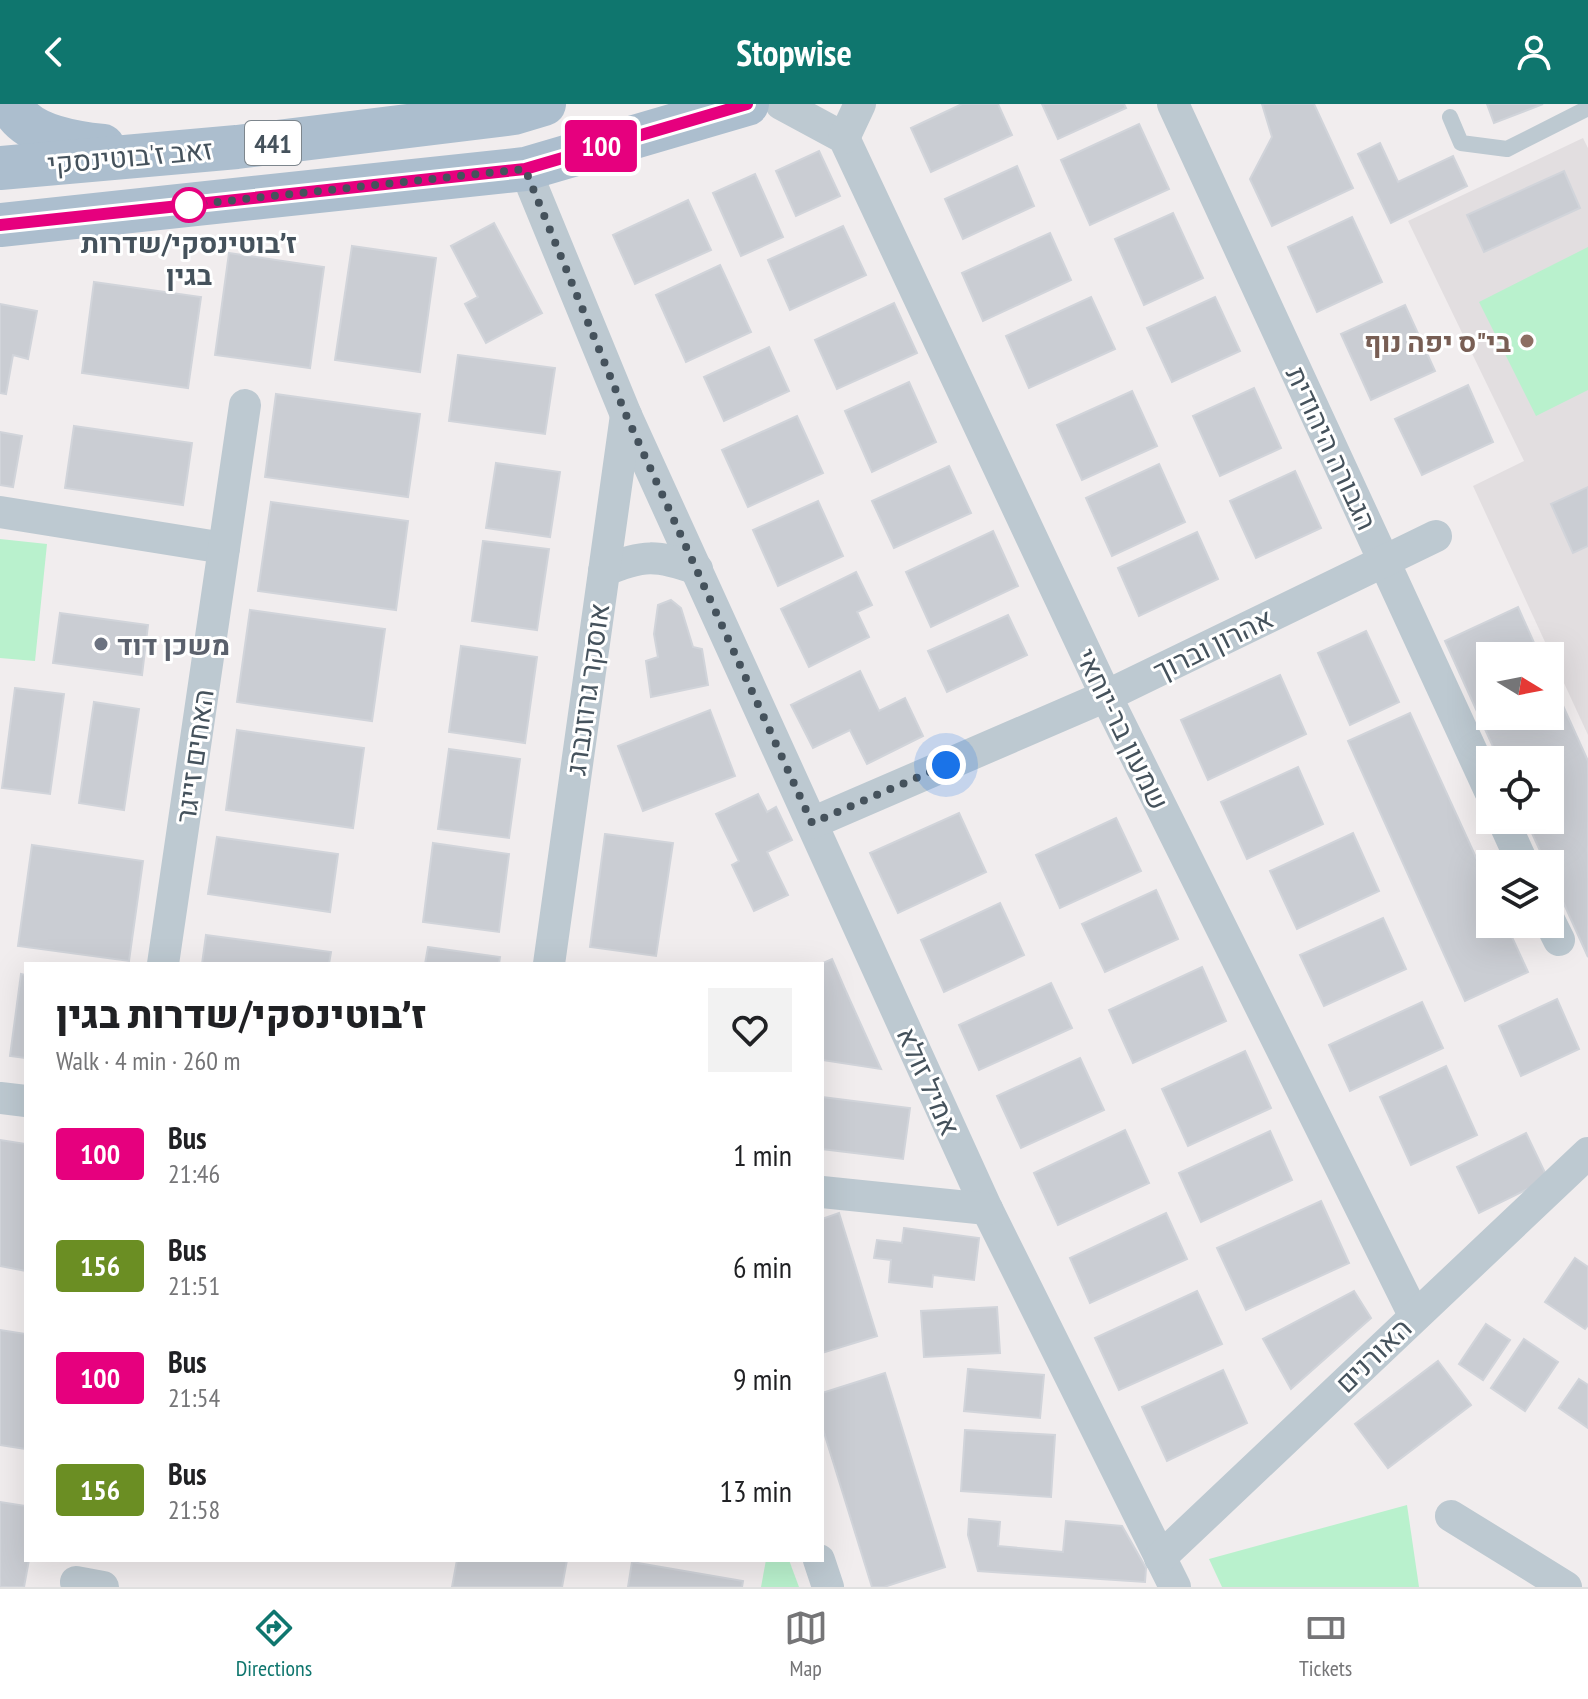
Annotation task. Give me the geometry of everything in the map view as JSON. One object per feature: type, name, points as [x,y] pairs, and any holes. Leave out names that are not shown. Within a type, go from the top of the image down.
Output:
[{"type":"main road","points":[[11,104],[15,113],[52,138],[153,152]]},
{"type":"main road","name":"זאב ז'בוטינסקי","points":[[0,168],[153,152],[237,147],[514,113],[544,104]]},
{"type":"main road","name":"זאב ז'בוטינסקי","points":[[0,225],[525,169],[747,104]]},
{"type":"street","points":[[781,104],[844,138],[860,104]]},
{"type":"street","name":"הגבורה היהודית","points":[[1173,104],[1476,761]]},
{"type":"street","name":"שמעון בר-יוחאי","points":[[844,138],[1106,696],[1414,1315]]},
{"type":"street","name":"אמיל זולא","points":[[525,169],[626,415],[987,1209],[1175,1587]]},
{"type":"street","name":"האחים זייגר","points":[[163,962],[245,405]]},
{"type":"street","name":"אוסקר גרוזנברג","points":[[549,962],[626,415]]},
{"type":"street","points":[[0,512],[224,548]]},
{"type":"street","name":"אהרון וברוך","points":[[812,823],[1106,696],[1436,536]]},
{"type":"street","points":[[604,571],[636,557],[665,558],[697,569]]},
{"type":"street","points":[[0,1098],[24,1101]]},
{"type":"street","name":"האורנים","points":[[1160,1558],[1588,1153]]},
{"type":"street","points":[[824,1192],[987,1209]]},
{"type":"street","points":[[1451,1516],[1566,1587]]},
{"type":"street","points":[[820,1562],[828,1587]]},
{"type":"lane","points":[[1450,117],[1461,143],[1507,149],[1588,108]]},
{"type":"shaded area","name":"בי\"ס יפה נוף","points":[[1583,138],[1588,148],[1588,735],[1564,683],[1564,642],[1545,642],[1473,486],[1524,461],[1408,221]]},
{"type":"green space","points":[[1588,247],[1588,390],[1536,416],[1479,302]]},
{"type":"green space","points":[[0,539],[47,544],[35,661],[0,658]]},
{"type":"green space","points":[[1407,1505],[1419,1587],[1222,1587],[1209,1559]]},
{"type":"green space","points":[[766,1562],[790,1562],[799,1587],[761,1587]]},
{"type":"building","points":[[962,104],[998,104],[1012,135],[931,172],[911,128]]},
{"type":"building","points":[[1042,104],[1124,104],[1126,108],[1058,139]]},
{"type":"building","points":[[1262,104],[1314,104],[1353,188],[1272,226],[1250,179],[1272,137]]},
{"type":"building","points":[[1487,104],[1543,104],[1494,123]]},
{"type":"building","points":[[1139,124],[1169,189],[1090,225],[1061,160]]},
{"type":"building","points":[[1380,143],[1398,182],[1453,156],[1467,186],[1391,223],[1358,154]]},
{"type":"building","points":[[819,151],[840,196],[796,216],[776,171]]},
{"type":"building","points":[[1017,166],[1034,206],[963,239],[945,199]]},
{"type":"building","points":[[1564,171],[1580,208],[1484,252],[1467,215]]},
{"type":"building","points":[[755,174],[783,237],[741,256],[713,193]]},
{"type":"building","points":[[688,200],[711,250],[635,284],[613,235]]},
{"type":"building","points":[[1173,213],[1203,278],[1144,305],[1115,239]]},
{"type":"building","points":[[1352,217],[1382,282],[1317,312],[1288,247]]},
{"type":"building","points":[[494,223],[542,313],[486,343],[465,304],[478,297],[451,246]]},
{"type":"building","points":[[843,226],[866,275],[790,310],[768,260]]},
{"type":"building","points":[[1050,233],[1071,280],[983,321],[962,273]]},
{"type":"building","points":[[352,246],[436,258],[420,372],[335,360]]},
{"type":"building","points":[[229,253],[324,267],[310,368],[215,355]]},
{"type":"building","points":[[720,265],[751,332],[686,362],[656,295]]},
{"type":"building","points":[[94,282],[201,297],[188,388],[82,373]]},
{"type":"building","points":[[1091,297],[1115,349],[1029,388],[1006,336]]},
{"type":"building","points":[[1215,297],[1240,351],[1172,382],[1147,328]]},
{"type":"building","points":[[894,303],[917,353],[837,389],[815,340]]},
{"type":"building","points":[[0,304],[37,311],[28,359],[13,355],[6,394],[0,393]]},
{"type":"building","points":[[1405,305],[1435,371],[1371,400],[1341,334]]},
{"type":"building","points":[[769,347],[789,391],[724,421],[704,377]]},
{"type":"building","points":[[458,355],[555,368],[545,434],[449,421]]},
{"type":"building","points":[[909,382],[936,442],[872,472],[845,411]]},
{"type":"building","points":[[1468,385],[1493,442],[1422,475],[1395,419]]},
{"type":"building","points":[[1254,388],[1281,448],[1220,476],[1193,416]]},
{"type":"building","points":[[1132,391],[1157,446],[1082,480],[1057,425]]},
{"type":"building","points":[[276,394],[420,414],[408,497],[265,477]]},
{"type":"building","points":[[797,416],[823,473],[748,507],[722,450]]},
{"type":"building","points":[[74,426],[192,443],[183,505],[65,488]]},
{"type":"building","points":[[0,432],[22,436],[13,487],[0,485]]},
{"type":"building","points":[[496,463],[560,472],[550,537],[486,528]]},
{"type":"building","points":[[1159,464],[1185,522],[1112,556],[1086,498]]},
{"type":"building","points":[[949,466],[971,513],[894,548],[872,501]]},
{"type":"building","points":[[1295,471],[1321,528],[1256,558],[1230,501]]},
{"type":"building","points":[[1588,487],[1588,546],[1573,553],[1551,504]]},
{"type":"building","points":[[818,501],[843,556],[778,586],[753,530]]},
{"type":"building","points":[[271,502],[408,521],[396,610],[258,591]]},
{"type":"building","points":[[993,531],[1018,586],[931,627],[906,572]]},
{"type":"building","points":[[1197,532],[1218,579],[1139,616],[1118,568]]},
{"type":"building","points":[[483,541],[549,549],[537,630],[472,621]]},
{"type":"building","points":[[856,572],[872,605],[857,612],[869,637],[809,667],[781,609]]},
{"type":"building","points":[[671,600],[681,608],[693,647],[702,649],[708,685],[651,697],[646,661],[658,657],[654,634],[658,605]]},
{"type":"building","points":[[1518,607],[1534,642],[1476,642],[1476,709],[1445,641]]},
{"type":"building","points":[[250,610],[385,629],[372,721],[237,702]]},
{"type":"building","name":"משכן דוד","points":[[60,613],[148,625],[142,675],[53,663]]},
{"type":"building","points":[[1008,615],[1027,655],[947,692],[928,651]]},
{"type":"building","points":[[1366,631],[1399,702],[1350,725],[1318,653]]},
{"type":"building","points":[[461,646],[537,657],[525,743],[449,732]]},
{"type":"building","points":[[860,671],[879,711],[905,698],[923,736],[867,764],[850,730],[813,748],[791,705]]},
{"type":"building","points":[[1280,675],[1306,734],[1208,780],[1181,720]]},
{"type":"building","points":[[15,688],[64,694],[50,794],[2,788]]},
{"type":"building","points":[[94,702],[139,709],[124,810],[79,803]]},
{"type":"building","points":[[1564,708],[1588,761],[1588,957],[1564,904],[1564,850],[1540,850],[1532,834],[1564,834],[1564,746],[1493,746],[1485,730],[1564,730]]},
{"type":"building","points":[[710,710],[735,776],[643,811],[618,746]]},
{"type":"building","points":[[1410,713],[1476,857],[1476,938],[1512,938],[1528,972],[1465,1001],[1348,741]]},
{"type":"building","points":[[237,730],[364,748],[353,828],[226,810]]},
{"type":"building","points":[[449,749],[520,759],[509,838],[438,829]]},
{"type":"building","points":[[1298,767],[1323,824],[1247,859],[1221,802]]},
{"type":"building","points":[[758,794],[767,812],[776,807],[792,840],[767,852],[788,895],[754,911],[732,865],[739,861],[716,814]]},
{"type":"building","points":[[959,813],[986,872],[898,913],[870,853]]},
{"type":"building","points":[[1116,818],[1141,871],[1060,908],[1036,855]]},
{"type":"building","points":[[1353,833],[1379,891],[1297,929],[1270,871]]},
{"type":"building","points":[[605,834],[673,843],[656,956],[590,947]]},
{"type":"building","points":[[217,837],[338,854],[330,912],[208,894]]},
{"type":"building","points":[[433,843],[509,854],[499,932],[423,922]]},
{"type":"building","points":[[32,845],[143,861],[129,961],[18,946]]},
{"type":"building","points":[[1156,890],[1178,939],[1105,972],[1082,924]]},
{"type":"building","points":[[1000,903],[1024,955],[944,992],[921,940]]},
{"type":"building","points":[[1383,918],[1406,969],[1324,1006],[1300,955]]},
{"type":"building","points":[[206,935],[331,952],[329,962],[202,962]]},
{"type":"building","points":[[428,947],[500,957],[499,962],[425,962]]},
{"type":"building","points":[[832,959],[881,1069],[824,1060],[824,963]]},
{"type":"building","points":[[1202,967],[1226,1021],[1133,1063],[1109,1010]]},
{"type":"building","points":[[21,974],[24,975],[24,1058],[10,1056]]},
{"type":"building","points":[[1051,983],[1072,1028],[979,1070],[959,1025]]},
{"type":"building","points":[[1557,999],[1579,1049],[1521,1076],[1499,1026]]},
{"type":"building","points":[[1422,1002],[1443,1048],[1350,1091],[1329,1045]]},
{"type":"building","points":[[1245,1051],[1271,1108],[1188,1146],[1162,1089]]},
{"type":"building","points":[[1080,1058],[1104,1110],[1021,1148],[997,1096]]},
{"type":"building","points":[[1446,1066],[1477,1135],[1411,1165],[1380,1097]]},
{"type":"building","points":[[824,1097],[910,1108],[903,1159],[824,1149]]},
{"type":"building","points":[[1125,1130],[1149,1183],[1058,1225],[1034,1173]]},
{"type":"building","points":[[1270,1131],[1292,1180],[1201,1222],[1179,1173]]},
{"type":"building","points":[[1526,1133],[1548,1179],[1479,1213],[1457,1167]]},
{"type":"building","points":[[0,1140],[24,1144],[24,1271],[0,1266]]},
{"type":"building","points":[[1321,1201],[1349,1263],[1246,1310],[1217,1248]]},
{"type":"building","points":[[839,1213],[877,1336],[824,1352],[824,1218]]},
{"type":"building","points":[[1166,1213],[1187,1259],[1090,1303],[1070,1258]]},
{"type":"building","points":[[904,1228],[979,1238],[974,1280],[933,1275],[932,1287],[889,1282],[891,1260],[874,1258],[877,1240],[902,1243]]},
{"type":"building","points":[[1575,1258],[1588,1267],[1588,1325],[1585,1329],[1545,1302]]},
{"type":"building","points":[[1197,1291],[1222,1344],[1119,1390],[1095,1338]]},
{"type":"building","points":[[1354,1291],[1371,1318],[1291,1389],[1263,1339]]},
{"type":"building","points":[[997,1307],[1000,1353],[924,1357],[921,1311]]},
{"type":"building","points":[[1486,1324],[1510,1340],[1483,1380],[1459,1364]]},
{"type":"building","points":[[0,1330],[24,1334],[24,1449],[0,1445]]},
{"type":"building","points":[[1524,1339],[1558,1362],[1525,1411],[1491,1388]]},
{"type":"building","points":[[1438,1361],[1471,1405],[1388,1468],[1355,1424]]},
{"type":"building","points":[[968,1369],[1044,1375],[1040,1418],[964,1411]]},
{"type":"building","points":[[1223,1370],[1247,1423],[1167,1461],[1142,1407]]},
{"type":"building","points":[[885,1373],[945,1567],[884,1587],[872,1587],[824,1432],[824,1392]]},
{"type":"building","points":[[1579,1379],[1588,1385],[1588,1428],[1559,1408]]},
{"type":"building","points":[[965,1430],[1055,1435],[1051,1497],[961,1491]]},
{"type":"building","points":[[0,1502],[24,1506],[24,1562],[29,1562],[24,1587],[0,1587]]},
{"type":"building","points":[[969,1519],[1000,1522],[998,1546],[1063,1552],[1066,1521],[1122,1526],[1146,1568],[1145,1582],[978,1571],[968,1535]]},
{"type":"building","points":[[457,1562],[567,1562],[562,1587],[452,1587]]},
{"type":"building","points":[[632,1562],[743,1581],[742,1587],[628,1587]]},
{"type":"bus line","name":"100","points":[[0,225],[525,169],[747,104]]},
{"type":"place","name":"ז׳בוטינסקי/שדרות בגין","points":[[189,205]]},
{"type":"place","name":"בי\"ס יפה נוף","points":[[1527,341]]},
{"type":"place","name":"משכן דוד","points":[[101,644]]},
{"type":"route","points":[[189,205],[525,169],[626,415],[812,823],[946,765]]}]
